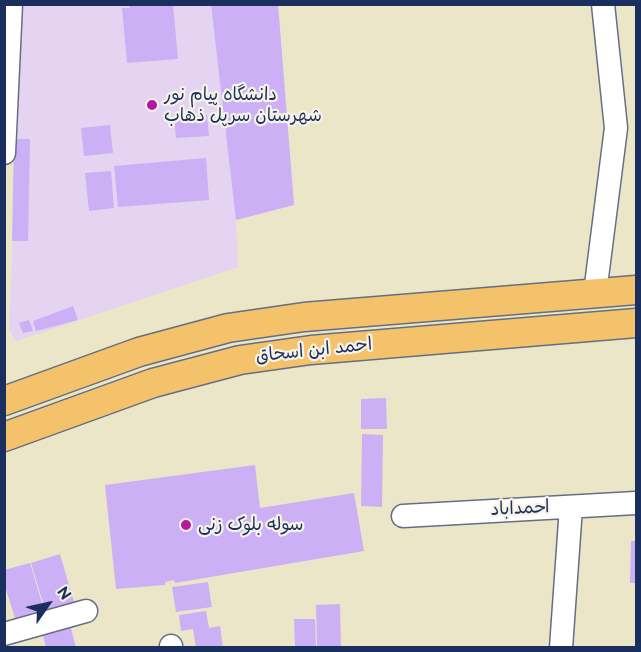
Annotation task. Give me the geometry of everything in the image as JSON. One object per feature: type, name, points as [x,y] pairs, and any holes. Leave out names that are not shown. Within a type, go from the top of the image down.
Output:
[{"type":"main road","name":"احمد ابن اسحاق","points":[[4,401],[139,352],[228,328],[315,316],[595,294],[633,307]]},
{"type":"main road","name":"احمد ابن اسحاق","points":[[4,437],[153,383],[240,360],[633,307]]},
{"type":"street","points":[[4,153],[6,56],[11,4]]},
{"type":"street","points":[[595,294],[626,128],[603,4]]},
{"type":"street","name":"احمداباد","points":[[403,516],[636,503]]},
{"type":"street","points":[[561,648],[571,507]]},
{"type":"street","points":[[4,634],[86,611]]},
{"type":"shaded area","name":"دانشگاه پیام نور شهرستان سرپل ذهاب","points":[[22,5],[278,5],[294,205],[236,220],[238,267],[16,341],[9,330]]},
{"type":"building","points":[[211,4],[278,4],[294,205],[236,220]]},
{"type":"building","points":[[129,5],[173,5],[178,59],[127,63],[122,8],[130,8]]},
{"type":"building","points":[[207,115],[209,136],[176,138],[174,118]]},
{"type":"building","points":[[110,125],[113,153],[84,156],[81,128]]},
{"type":"building","points":[[14,139],[30,139],[28,241],[12,241]]},
{"type":"building","points":[[206,158],[209,200],[118,207],[114,166]]},
{"type":"building","points":[[111,171],[114,208],[89,211],[85,173]]},
{"type":"building","points":[[73,306],[78,320],[36,331],[33,321]]},
{"type":"building","points":[[29,320],[33,331],[23,333],[19,323]]},
{"type":"building","points":[[386,398],[387,429],[361,429],[361,399]]},
{"type":"building","points":[[362,434],[383,435],[382,507],[361,506]]},
{"type":"building","name":"سوله بلوک زنی","points":[[255,465],[260,508],[354,493],[364,551],[175,583],[174,580],[165,582],[165,585],[116,589],[105,485]]},
{"type":"building","points":[[631,541],[636,541],[636,583],[630,583]]},
{"type":"building","points":[[60,554],[74,602],[45,610],[31,563]]},
{"type":"building","points":[[30,563],[44,610],[15,618],[4,583],[4,570]]},
{"type":"building","points":[[208,582],[212,607],[176,612],[172,587]]},
{"type":"building","points":[[340,604],[341,648],[317,648],[316,605]]},
{"type":"building","points":[[206,611],[209,628],[220,626],[223,648],[196,648],[193,629],[181,631],[179,615]]},
{"type":"building","points":[[294,619],[315,619],[316,648],[295,648]]},
{"type":"building","points":[[70,624],[76,648],[46,648],[42,631]]},
{"type":"place","name":"دانشگاه پیام نور شهرستان سرپل ذهاب","points":[[152,105]]},
{"type":"place","name":"سوله بلوک زنی","points":[[186,525]]}]
